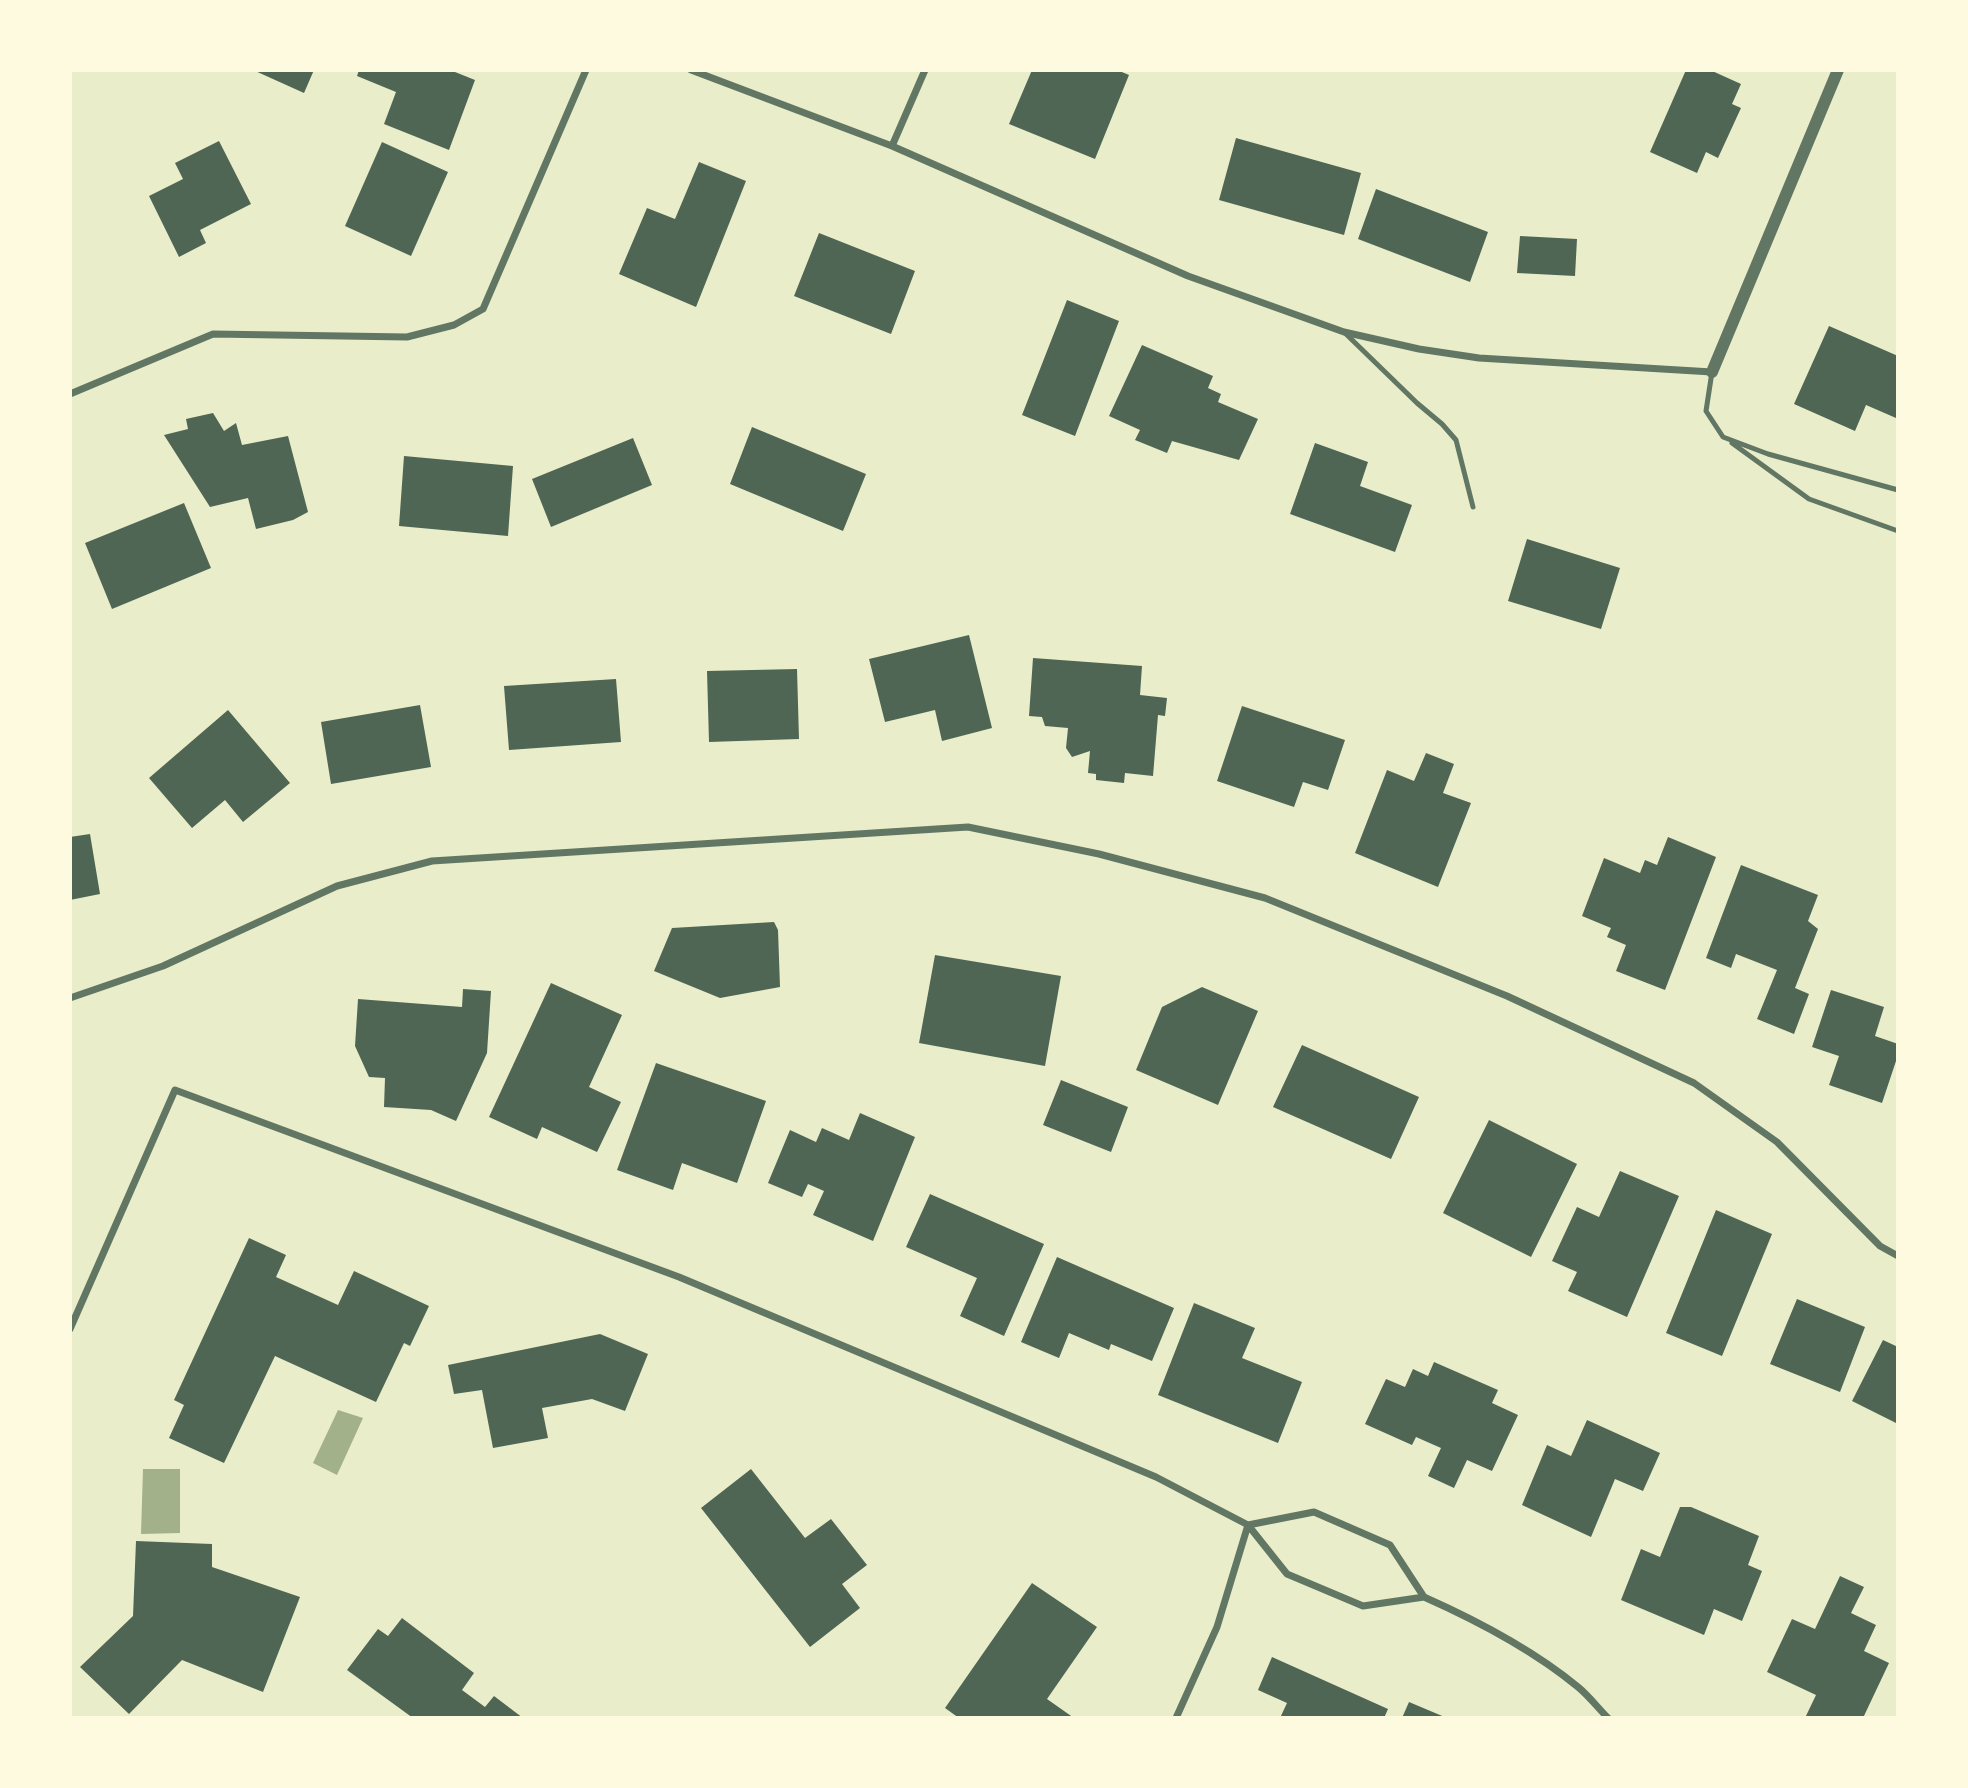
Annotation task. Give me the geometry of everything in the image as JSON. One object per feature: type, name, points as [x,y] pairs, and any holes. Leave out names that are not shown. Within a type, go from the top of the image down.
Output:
[{"type":"street","points":[[70,394],[213,334],[407,337],[454,325],[483,309],[586,70]]},
{"type":"street","points":[[691,70],[892,146],[1188,276],[1344,332],[1419,349],[1479,358],[1712,372],[1838,70]]},
{"type":"street","points":[[892,146],[925,70]]},
{"type":"street","points":[[70,998],[163,966],[337,886],[432,861],[968,827],[1100,854],[1265,898],[1507,996],[1694,1083],[1776,1142],[1880,1246],[1898,1256]]},
{"type":"street","points":[[70,1329],[175,1090],[679,1277],[1156,1477],[1248,1525],[1287,1574],[1363,1606],[1424,1597]]},
{"type":"street","points":[[1248,1525],[1314,1512],[1390,1545],[1424,1597],[1506,1637],[1544,1661],[1580,1688],[1608,1718]]},
{"type":"street","points":[[1176,1718],[1217,1627],[1248,1525]]},
{"type":"lane","points":[[1344,332],[1416,403],[1443,424],[1456,440],[1473,507]]},
{"type":"lane","points":[[1712,372],[1706,411],[1723,437],[1809,499],[1898,531]]},
{"type":"lane","points":[[1723,437],[1768,454],[1898,490]]},
{"type":"shaded area","points":[[338,1410],[363,1418],[337,1475],[313,1463]]},
{"type":"shaded area","points":[[143,1469],[180,1469],[180,1533],[141,1534]]},
{"type":"building","points":[[253,70],[314,70],[304,93]]},
{"type":"building","points":[[359,70],[450,70],[475,80],[449,150],[384,124],[396,92],[357,76]]},
{"type":"building","points":[[1032,70],[1117,70],[1129,75],[1095,159],[1009,124]]},
{"type":"building","points":[[1686,70],[1710,70],[1741,84],[1732,104],[1741,108],[1718,158],[1706,152],[1697,173],[1650,152]]},
{"type":"building","points":[[1236,138],[1361,173],[1344,235],[1219,200]]},
{"type":"building","points":[[219,141],[251,204],[200,230],[206,243],[179,257],[149,196],[183,179],[175,163]]},
{"type":"building","points":[[382,142],[448,172],[411,256],[345,226]]},
{"type":"building","points":[[699,162],[746,181],[696,307],[619,274],[647,208],[675,219]]},
{"type":"building","points":[[1376,189],[1488,232],[1470,282],[1358,239]]},
{"type":"building","points":[[819,233],[915,271],[891,334],[794,296]]},
{"type":"building","points":[[1520,236],[1577,239],[1575,276],[1517,273]]},
{"type":"building","points":[[1067,300],[1119,321],[1075,436],[1022,415]]},
{"type":"building","points":[[1829,326],[1898,356],[1896,418],[1866,405],[1855,431],[1794,404]]},
{"type":"building","points":[[1142,345],[1213,376],[1208,388],[1221,394],[1218,402],[1258,419],[1239,460],[1172,441],[1167,453],[1135,440],[1140,430],[1109,416]]},
{"type":"building","points":[[213,413],[224,431],[236,423],[242,445],[288,436],[308,512],[293,520],[256,529],[248,498],[210,507],[164,435],[188,429],[186,419]]},
{"type":"building","points":[[752,427],[866,474],[843,531],[730,484]]},
{"type":"building","points":[[633,438],[652,485],[551,527],[532,479]]},
{"type":"building","points":[[1315,443],[1368,462],[1360,486],[1412,505],[1395,552],[1290,514]]},
{"type":"building","points":[[404,456],[513,466],[508,536],[399,526]]},
{"type":"building","points":[[184,503],[211,568],[112,609],[85,543]]},
{"type":"building","points":[[1527,539],[1620,568],[1601,629],[1508,601]]},
{"type":"building","points":[[969,635],[992,728],[942,741],[935,710],[885,722],[869,659]]},
{"type":"building","points":[[1033,658],[1142,666],[1140,695],[1167,698],[1165,716],[1158,715],[1153,776],[1125,773],[1124,783],[1096,780],[1096,774],[1088,773],[1090,751],[1072,757],[1066,748],[1068,728],[1045,726],[1042,717],[1029,716]]},
{"type":"building","points":[[797,669],[799,739],[709,742],[707,671]]},
{"type":"building","points":[[616,679],[621,742],[509,750],[504,686]]},
{"type":"building","points":[[420,705],[431,767],[331,784],[321,722]]},
{"type":"building","points":[[1242,706],[1345,740],[1328,790],[1303,782],[1294,807],[1217,781]]},
{"type":"building","points":[[228,710],[290,783],[243,822],[225,800],[192,828],[149,778]]},
{"type":"building","points":[[1426,753],[1454,764],[1443,793],[1471,803],[1438,887],[1355,853],[1387,770],[1414,781]]},
{"type":"building","points":[[90,834],[100,894],[70,900],[70,837]]},
{"type":"building","points":[[1668,837],[1716,857],[1665,990],[1616,971],[1626,945],[1607,937],[1611,928],[1582,916],[1604,858],[1640,873],[1645,860],[1657,865]]},
{"type":"building","points":[[1741,865],[1818,895],[1808,921],[1818,929],[1795,988],[1809,994],[1794,1034],[1757,1019],[1777,970],[1736,954],[1731,968],[1706,958]]},
{"type":"building","points":[[774,922],[778,930],[780,987],[720,998],[654,971],[672,928]]},
{"type":"building","points":[[935,955],[1061,976],[1045,1066],[919,1043]]},
{"type":"building","points":[[551,983],[622,1015],[589,1087],[621,1102],[597,1152],[542,1127],[537,1139],[489,1117]]},
{"type":"building","points":[[1202,987],[1258,1011],[1218,1105],[1136,1070],[1162,1007]]},
{"type":"building","points":[[463,989],[491,991],[487,1053],[456,1121],[431,1110],[384,1107],[385,1078],[369,1077],[355,1046],[358,999],[462,1007]]},
{"type":"building","points":[[1831,990],[1884,1007],[1875,1036],[1898,1044],[1898,1055],[1882,1103],[1829,1085],[1839,1056],[1812,1047]]},
{"type":"building","points":[[1302,1045],[1419,1097],[1391,1159],[1273,1107]]},
{"type":"building","points":[[656,1063],[766,1101],[737,1183],[682,1163],[673,1190],[617,1170]]},
{"type":"building","points":[[1061,1080],[1128,1107],[1111,1152],[1043,1125]]},
{"type":"building","points":[[860,1113],[915,1137],[873,1241],[813,1215],[824,1191],[808,1184],[802,1197],[768,1183],[790,1130],[816,1142],[822,1128],[849,1140]]},
{"type":"building","points":[[1489,1120],[1577,1164],[1531,1257],[1443,1213]]},
{"type":"building","points":[[1620,1171],[1679,1196],[1627,1317],[1568,1291],[1577,1272],[1552,1261],[1577,1207],[1599,1217]]},
{"type":"building","points":[[930,1194],[1044,1244],[1004,1336],[960,1316],[977,1278],[906,1247]]},
{"type":"building","points":[[1716,1210],[1772,1234],[1722,1356],[1666,1333]]},
{"type":"building","points":[[249,1238],[286,1255],[276,1277],[338,1305],[354,1271],[429,1306],[410,1346],[404,1343],[376,1402],[275,1356],[224,1463],[169,1438],[184,1405],[174,1400]]},
{"type":"building","points":[[1057,1257],[1174,1308],[1152,1361],[1111,1344],[1109,1350],[1069,1333],[1059,1358],[1021,1342]]},
{"type":"building","points":[[1797,1299],[1865,1327],[1840,1392],[1770,1364]]},
{"type":"building","points":[[1194,1303],[1255,1328],[1242,1358],[1302,1382],[1278,1443],[1158,1395]]},
{"type":"building","points":[[600,1334],[648,1354],[625,1411],[592,1399],[542,1408],[548,1438],[493,1448],[482,1390],[454,1394],[448,1365]]},
{"type":"building","points":[[1883,1340],[1898,1347],[1898,1424],[1852,1401]]},
{"type":"building","points":[[1434,1362],[1498,1390],[1492,1403],[1518,1415],[1492,1471],[1467,1460],[1454,1488],[1428,1476],[1441,1448],[1416,1437],[1412,1445],[1365,1424],[1386,1379],[1405,1387],[1413,1369],[1428,1376]]},
{"type":"building","points":[[1587,1420],[1660,1453],[1643,1491],[1615,1479],[1591,1537],[1522,1505],[1547,1445],[1571,1456]]},
{"type":"building","points":[[751,1469],[805,1538],[831,1519],[867,1565],[842,1584],[860,1608],[810,1647],[701,1508]]},
{"type":"building","points":[[1680,1507],[1691,1507],[1759,1536],[1748,1565],[1762,1571],[1742,1621],[1714,1609],[1704,1635],[1621,1600],[1641,1549],[1660,1557]]},
{"type":"building","points":[[136,1541],[212,1544],[212,1567],[300,1597],[263,1692],[182,1660],[129,1714],[80,1667],[133,1616]]},
{"type":"building","points":[[1840,1576],[1864,1587],[1851,1613],[1876,1625],[1864,1651],[1889,1663],[1863,1718],[1805,1718],[1816,1695],[1767,1672],[1792,1619],[1815,1629]]},
{"type":"building","points":[[1032,1583],[1097,1627],[1047,1699],[1074,1718],[959,1718],[945,1708]]},
{"type":"building","points":[[402,1618],[474,1673],[462,1690],[485,1707],[494,1696],[523,1718],[413,1718],[347,1670],[378,1629],[388,1636]]},
{"type":"building","points":[[1272,1657],[1388,1709],[1384,1718],[1280,1718],[1287,1703],[1258,1690]]},
{"type":"building","points":[[1409,1702],[1447,1718],[1402,1718]]}]
